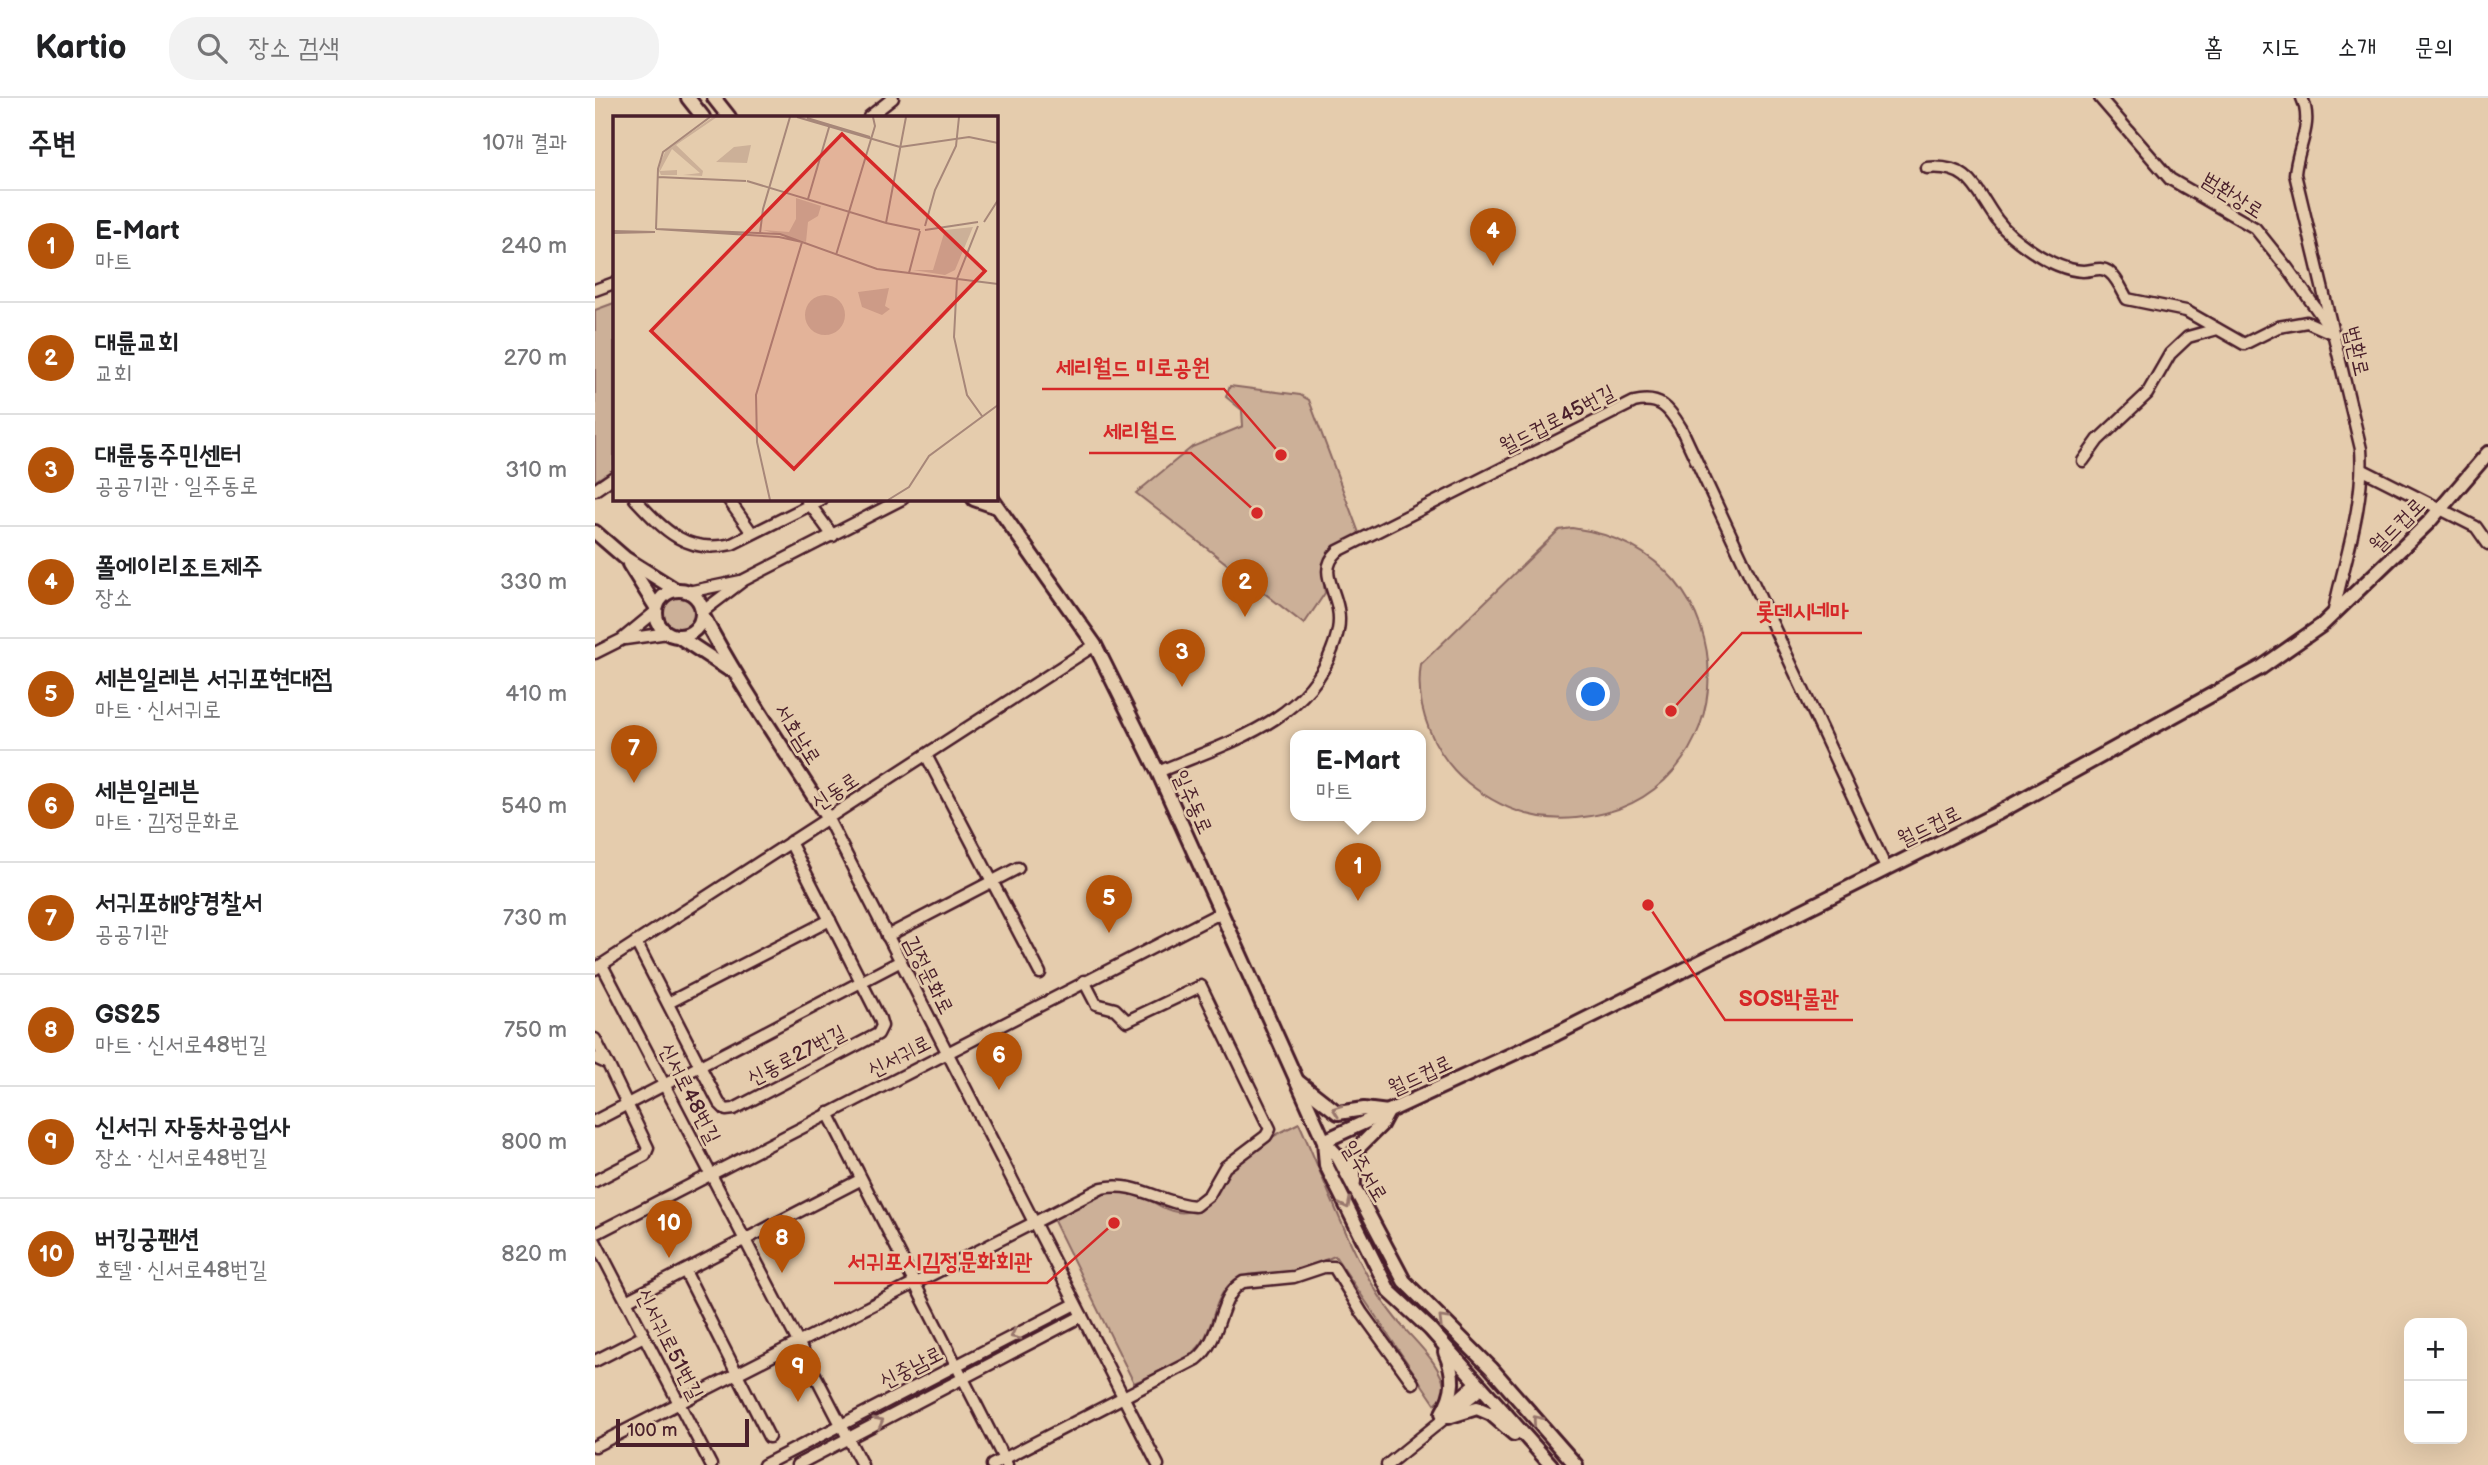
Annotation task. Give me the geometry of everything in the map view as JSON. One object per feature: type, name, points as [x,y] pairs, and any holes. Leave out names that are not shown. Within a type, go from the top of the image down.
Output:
[{"type":"main road","points":[[688,98],[702,116]]},
{"type":"main road","points":[[714,98],[728,116]]},
{"type":"main road","name":"월드컵로","points":[[1324,1141],[1556,1034],[2008,808],[2262,667],[2300,642],[2332,615],[2439,510],[2488,453]]},
{"type":"main road","name":"일주동로","points":[[995,503],[1095,645],[1158,772],[1324,1141]]},
{"type":"main road","points":[[595,532],[625,558],[698,600],[731,671]]},
{"type":"main road","points":[[625,558],[656,610],[659,624],[731,671]]},
{"type":"main road","points":[[656,610],[664,594],[682,591]]},
{"type":"main road","points":[[673,634],[694,630],[702,613]]},
{"type":"main road","name":"서호남로","points":[[731,671],[770,724],[828,820]]},
{"type":"main road","points":[[1296,1080],[1338,1113],[1364,1109],[1388,1112],[1381,1125],[1353,1152],[1354,1187]]},
{"type":"main road","name":"일주서로","points":[[1324,1141],[1337,1154],[1404,1281],[1495,1372],[1576,1465]]},
{"type":"main road","name":"일주서로","points":[[1324,1141],[1326,1165],[1389,1291],[1430,1329],[1551,1465]]},
{"type":"main road","points":[[1430,1329],[1444,1350],[1453,1377],[1453,1391],[1445,1415]]},
{"type":"main road","points":[[1479,1385],[1495,1372]]},
{"type":"main road","points":[[1445,1415],[1477,1408],[1500,1421],[1521,1443],[1537,1449]]},
{"type":"street","points":[[870,116],[893,98]]},
{"type":"street","name":"범환상로","points":[[2100,98],[2170,179],[2255,228],[2334,334]]},
{"type":"street","name":"법환로","points":[[2302,98],[2308,125],[2299,146],[2295,174],[2361,449],[2363,470],[2360,497],[2332,615]]},
{"type":"street","points":[[1927,168],[1947,166],[1970,178],[1985,206],[2011,235],[2061,266],[2083,271],[2102,268],[2112,274],[2127,299],[2186,311],[2244,344],[2278,327],[2307,322],[2334,334]]},
{"type":"street","points":[[595,290],[613,283]]},
{"type":"street","points":[[2083,461],[2098,440],[2147,394],[2170,354],[2187,337],[2217,329]]},
{"type":"street","name":"월드컵로45번길","points":[[1158,772],[1276,719],[1308,693],[1328,662],[1339,633],[1338,609],[1327,570],[1330,559],[1338,551],[1634,402],[1649,400],[1670,408],[1681,428],[1886,868]]},
{"type":"street","points":[[2363,470],[2476,527],[2488,544]]},
{"type":"street","points":[[595,490],[613,478]]},
{"type":"street","points":[[636,500],[664,531],[681,542],[717,548],[732,544],[808,502],[833,536]]},
{"type":"street","points":[[729,500],[753,533]]},
{"type":"street","points":[[702,613],[744,580],[900,500]]},
{"type":"street","points":[[682,591],[744,580]]},
{"type":"street","points":[[595,653],[621,640],[656,610]]},
{"type":"street","points":[[621,640],[673,634]]},
{"type":"street","name":"신동로","points":[[598,967],[1095,645]]},
{"type":"street","points":[[926,755],[1040,973]]},
{"type":"street","name":"김정문화로","points":[[828,820],[1158,1465]]},
{"type":"street","name":"신동로27번길","points":[[636,942],[719,1103],[728,1111],[875,1036],[882,1026],[790,842]]},
{"type":"street","points":[[887,936],[1019,868]]},
{"type":"street","name":"신서귀로","points":[[595,1234],[1220,913]]},
{"type":"street","points":[[668,1003],[830,920]]},
{"type":"street","name":"신동로27번길","points":[[595,1121],[901,961]]},
{"type":"street","name":"신서로48번길","points":[[598,967],[664,1085],[862,1465]]},
{"type":"street","points":[[595,1446],[1102,1188],[1116,1184],[1134,1186],[1162,1200],[1195,1206],[1209,1195],[1224,1167],[1266,1136],[1270,1129],[1201,986],[1130,1021],[1115,1009],[1096,1004],[1084,981]]},
{"type":"street","points":[[595,1039],[629,1103],[648,1148],[645,1155],[595,1181]]},
{"type":"street","points":[[595,1058],[606,1061]]},
{"type":"street","points":[[828,1113],[1006,1462]]},
{"type":"street","points":[[626,1301],[860,1180]]},
{"type":"street","name":"신서귀로51번길","points":[[595,1241],[711,1465]]},
{"type":"street","points":[[992,1465],[1006,1462],[1124,1397],[1176,1372],[1205,1352],[1212,1344],[1226,1302],[1238,1285],[1306,1275],[1324,1266],[1334,1267],[1340,1273],[1362,1313],[1413,1383]]},
{"type":"street","points":[[685,1270],[769,1437]]},
{"type":"street","name":"신중남로","points":[[764,1465],[1075,1304]]},
{"type":"street","name":"신중남로","points":[[797,1465],[1082,1316]]},
{"type":"street","points":[[595,1361],[644,1336]]},
{"type":"street","points":[[1387,1465],[1479,1385]]},
{"type":"shaded area","points":[[613,303],[613,470],[595,481],[595,310]]},
{"type":"shaded area","points":[[1230,386],[1300,395],[1309,400],[1359,533],[1325,558],[1322,571],[1325,593],[1304,624],[1136,493],[1192,447],[1243,426],[1242,410],[1226,397]]},
{"type":"shaded area","points":[[1572,528],[1633,547],[1675,582],[1701,627],[1709,677],[1700,726],[1675,770],[1633,802],[1576,818],[1561,819],[1532,815],[1505,806],[1480,792],[1456,772],[1436,745],[1429,730],[1420,681],[1421,664],[1559,530]]},
{"type":"shaded area","points":[[679,596],[690,601],[695,612],[690,623],[679,628],[668,623],[663,612],[668,601]]},
{"type":"shaded area","points":[[1299,1123],[1368,1276],[1381,1299],[1427,1353],[1439,1372],[1446,1393],[1435,1404],[1335,1256],[1291,1272],[1253,1274],[1236,1280],[1223,1292],[1207,1334],[1197,1349],[1172,1366],[1134,1383],[1053,1219],[1095,1195],[1113,1189],[1131,1191],[1175,1212],[1195,1210],[1206,1202],[1223,1174],[1243,1155]]},
{"type":"place","name":"폴에이리조트제주","points":[[1493,266]]},
{"type":"place","name":"세리월드 미로공원","points":[[1281,455]]},
{"type":"place","name":"세리월드","points":[[1257,513]]},
{"type":"place","name":"대륜교회","points":[[1245,617]]},
{"type":"place","name":"대륜동주민센터","points":[[1182,687]]},
{"type":"place","name":"롯데시네마","points":[[1671,711]]},
{"type":"place","name":"서귀포해양경찰서","points":[[634,783]]},
{"type":"place","name":"E-Mart","points":[[1358,901]]},
{"type":"place","name":"SOS박물관","points":[[1648,905]]},
{"type":"place","name":"세븐일레븐 서귀포현대점","points":[[1109,933]]},
{"type":"place","name":"세븐일레븐","points":[[999,1090]]},
{"type":"place","name":"서귀포시김정문화회관","points":[[1114,1223]]},
{"type":"place","name":"버킹궁팬션","points":[[669,1258]]},
{"type":"place","name":"GS25","points":[[782,1273]]},
{"type":"place","name":"신서귀 자동차공업사","points":[[798,1402]]}]
